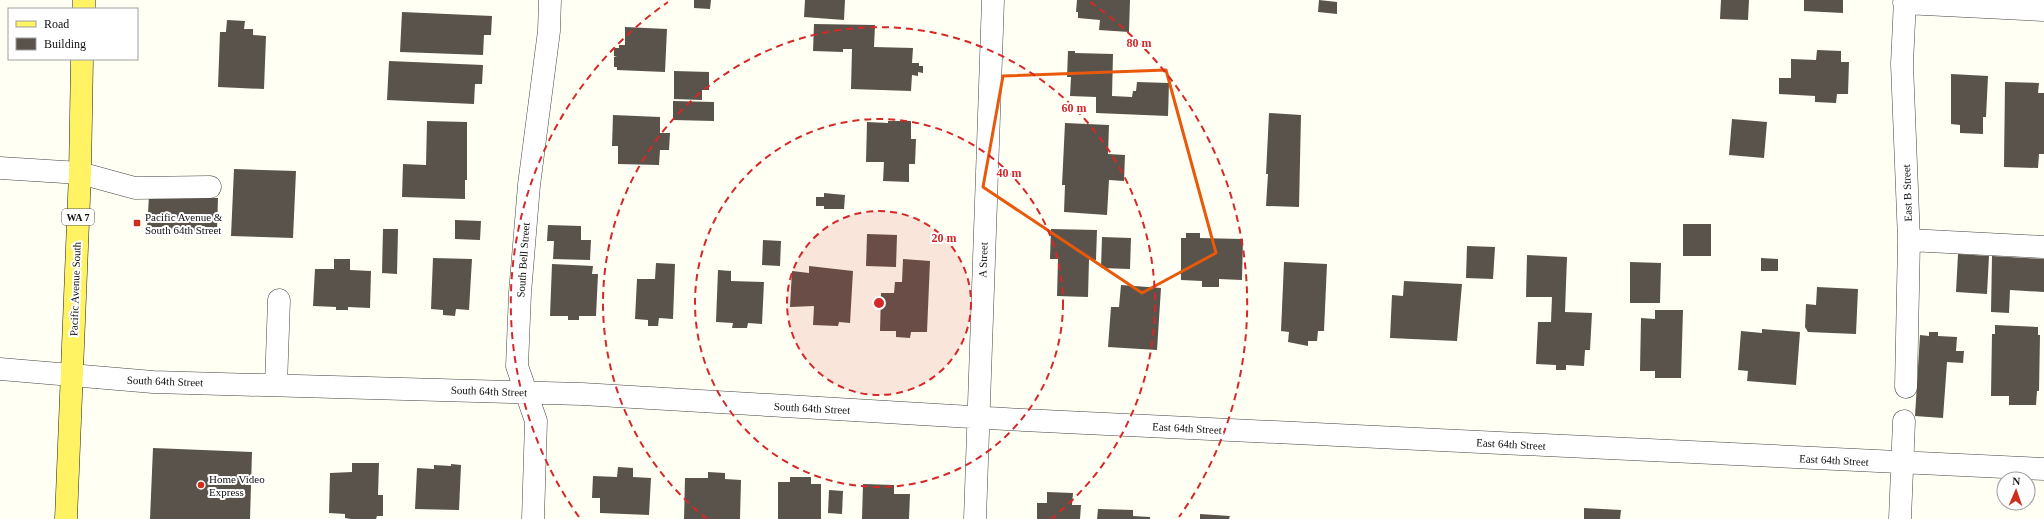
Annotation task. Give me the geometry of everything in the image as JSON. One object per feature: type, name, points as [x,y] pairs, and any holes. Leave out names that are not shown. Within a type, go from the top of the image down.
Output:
[{"type":"main road","name":"Pacific Avenue South","points":[[66,519],[80,172],[82,60]]},
{"type":"street","name":"South Bell Street","points":[[533,519],[536,421],[517,366],[520,293],[529,185],[548,31],[550,0]]},
{"type":"street","name":"A Street","points":[[975,519],[977,417],[993,0]]},
{"type":"street","points":[[1904,2],[2044,10]]},
{"type":"street","name":"East B Street","points":[[1904,2],[1902,64],[1909,240],[1906,387]]},
{"type":"street","points":[[0,168],[80,172],[135,188],[210,187]]},
{"type":"street","points":[[1909,240],[2044,247]]},
{"type":"street","points":[[276,385],[279,300]]},
{"type":"street","name":"South 64th Street","points":[[0,369],[154,382],[526,392],[977,417]]},
{"type":"street","name":"East 64th Street","points":[[977,417],[2044,470]]},
{"type":"street","points":[[1900,519],[1904,421]]},
{"type":"highlighted area","points":[[1166,70],[1216,253],[1142,293],[983,187],[1003,76]]},
{"type":"building","points":[[694,0],[711,0],[710,9],[694,8]]},
{"type":"building","points":[[805,0],[845,0],[844,20],[804,17]]},
{"type":"building","points":[[1077,0],[1130,0],[1129,32],[1099,30],[1100,20],[1078,18],[1078,12],[1076,12]]},
{"type":"building","points":[[1319,0],[1337,2],[1337,14],[1318,12]]},
{"type":"building","points":[[1721,0],[1749,0],[1748,20],[1720,19]]},
{"type":"building","points":[[1804,0],[1843,0],[1843,13],[1804,11]]},
{"type":"building","points":[[402,12],[492,16],[491,35],[484,35],[483,55],[400,52]]},
{"type":"building","points":[[227,20],[245,21],[244,29],[253,29],[253,35],[266,36],[264,89],[218,87],[220,32],[226,32]]},
{"type":"building","points":[[814,24],[875,25],[874,47],[913,48],[912,63],[919,63],[919,66],[923,66],[923,73],[918,72],[918,76],[912,75],[911,91],[851,89],[852,49],[843,49],[843,52],[813,51]]},
{"type":"building","points":[[625,27],[667,29],[665,72],[617,70],[617,67],[614,67],[614,57],[617,56],[614,56],[614,48],[619,48],[619,45],[625,45]]},
{"type":"building","points":[[1817,50],[1841,51],[1841,62],[1849,62],[1848,94],[1837,94],[1836,103],[1815,102],[1815,96],[1779,94],[1779,78],[1791,78],[1791,59],[1816,60]]},
{"type":"building","points":[[1068,51],[1075,51],[1075,53],[1113,54],[1112,96],[1132,97],[1133,91],[1136,91],[1137,82],[1169,83],[1168,116],[1096,113],[1096,97],[1070,96],[1071,77],[1067,77]]},
{"type":"building","points":[[389,61],[483,65],[482,84],[475,84],[474,104],[387,100]]},
{"type":"building","points":[[674,71],[709,72],[709,90],[702,90],[702,100],[674,99]]},
{"type":"building","points":[[1951,74],[1988,76],[1986,117],[1983,117],[1983,134],[1960,133],[1960,125],[1951,124]]},
{"type":"building","points":[[2005,82],[2039,83],[2038,93],[2044,93],[2044,154],[2039,154],[2038,168],[2004,167]]},
{"type":"building","points":[[673,101],[714,102],[714,121],[673,120]]},
{"type":"building","points":[[1269,113],[1301,115],[1299,207],[1266,206]]},
{"type":"building","points":[[613,115],[660,117],[660,133],[670,133],[669,150],[660,150],[659,165],[618,164],[618,146],[612,146]]},
{"type":"building","points":[[1732,119],[1767,122],[1764,158],[1729,155]]},
{"type":"building","points":[[427,121],[467,122],[467,180],[465,180],[465,199],[402,197],[403,164],[426,165]]},
{"type":"building","points":[[888,121],[911,121],[911,139],[916,139],[915,164],[909,164],[909,182],[883,181],[884,162],[866,162],[867,122],[888,123]]},
{"type":"building","points":[[1065,123],[1109,125],[1108,154],[1125,155],[1124,181],[1109,180],[1107,215],[1064,212],[1065,185],[1062,185]]},
{"type":"building","points":[[234,169],[296,171],[293,238],[231,236]]},
{"type":"building","points":[[824,193],[845,195],[844,209],[824,209],[824,206],[816,206],[816,197],[824,197]]},
{"type":"building","points":[[149,196],[218,198],[217,231],[147,229]]},
{"type":"building","points":[[455,220],[481,221],[480,240],[455,239]]},
{"type":"building","points":[[1683,224],[1711,224],[1711,256],[1683,256]]},
{"type":"building","points":[[548,225],[581,226],[581,240],[591,240],[590,260],[553,259],[554,241],[547,241]]},
{"type":"building","points":[[383,229],[398,229],[397,274],[382,273]]},
{"type":"building","points":[[1051,229],[1097,230],[1096,260],[1089,259],[1088,297],[1057,296],[1058,259],[1050,259]]},
{"type":"building","points":[[1186,233],[1200,233],[1200,238],[1243,239],[1242,280],[1219,279],[1219,287],[1202,287],[1202,281],[1181,280],[1181,238],[1186,238]]},
{"type":"building","points":[[867,234],[897,235],[896,267],[866,266]]},
{"type":"building","points":[[1102,237],[1131,238],[1130,269],[1101,268]]},
{"type":"building","points":[[763,240],[781,241],[780,266],[762,265]]},
{"type":"building","points":[[1467,246],[1495,247],[1493,279],[1466,278]]},
{"type":"building","points":[[1958,254],[1989,256],[1987,294],[1956,292]]},
{"type":"building","points":[[1527,255],[1567,257],[1565,312],[1592,313],[1590,350],[1585,350],[1584,366],[1566,365],[1566,370],[1556,370],[1556,365],[1536,364],[1538,322],[1551,322],[1552,297],[1526,297]]},
{"type":"building","points":[[1992,256],[2044,259],[2044,292],[2010,290],[2009,313],[1991,312]]},
{"type":"building","points":[[433,258],[472,259],[469,310],[456,309],[455,316],[443,315],[443,310],[431,309]]},
{"type":"building","points":[[1761,258],[1778,259],[1778,271],[1761,271]]},
{"type":"building","points":[[334,259],[350,259],[350,270],[371,271],[370,308],[348,307],[348,310],[336,310],[336,307],[313,306],[315,269],[334,269]]},
{"type":"building","points":[[903,259],[930,261],[927,332],[911,332],[910,338],[896,337],[896,331],[880,331],[881,293],[894,293],[895,282],[902,282]]},
{"type":"building","points":[[1284,262],[1327,264],[1324,331],[1318,331],[1317,341],[1308,341],[1308,346],[1288,342],[1289,332],[1281,331]]},
{"type":"building","points":[[1630,262],[1661,263],[1660,303],[1630,303]]},
{"type":"building","points":[[656,263],[675,264],[673,319],[659,318],[658,326],[648,326],[648,320],[635,319],[637,279],[655,279]]},
{"type":"building","points":[[552,264],[593,266],[592,274],[598,274],[596,316],[579,316],[579,320],[568,320],[568,316],[550,316]]},
{"type":"building","points":[[809,266],[853,271],[850,323],[839,322],[838,326],[813,325],[814,306],[790,307],[792,271],[809,273]]},
{"type":"building","points":[[718,270],[731,271],[731,281],[764,282],[762,324],[748,323],[747,328],[732,328],[733,323],[716,322]]},
{"type":"building","points":[[1404,281],[1462,284],[1457,341],[1390,338],[1392,295],[1403,296]]},
{"type":"building","points":[[1121,285],[1161,288],[1157,350],[1108,347],[1111,307],[1119,307]]},
{"type":"building","points":[[1817,287],[1858,289],[1856,334],[1808,332],[1805,327],[1806,304],[1816,305]]},
{"type":"building","points":[[1655,310],[1683,310],[1681,378],[1655,378],[1655,371],[1640,371],[1641,318],[1655,319]]},
{"type":"building","points":[[1995,325],[2038,327],[2038,335],[2040,335],[2039,391],[2037,391],[2036,405],[2009,405],[2009,396],[1991,396],[1992,334],[1995,334]]},
{"type":"building","points":[[1762,329],[1800,332],[1796,385],[1747,381],[1748,371],[1738,370],[1741,331],[1762,333]]},
{"type":"building","points":[[1929,332],[1938,332],[1938,336],[1957,337],[1956,351],[1964,351],[1963,363],[1947,362],[1943,418],[1915,416],[1920,335],[1929,336]]},
{"type":"building","name":"Home Video Express","points":[[153,448],[252,452],[250,519],[150,519]]},
{"type":"building","points":[[352,463],[379,463],[378,495],[383,495],[383,516],[377,516],[376,519],[351,519],[345,518],[345,514],[329,513],[330,473],[352,472]]},
{"type":"building","points":[[451,464],[461,465],[459,510],[415,509],[417,468],[434,469],[434,465],[451,466]]},
{"type":"building","points":[[618,467],[633,468],[633,477],[651,478],[649,515],[600,513],[600,498],[592,498],[593,476],[617,477]]},
{"type":"building","points":[[708,472],[725,473],[725,479],[741,480],[740,519],[684,519],[685,478],[708,478]]},
{"type":"building","points":[[790,477],[811,477],[811,484],[821,484],[821,519],[778,519],[778,482],[790,482]]},
{"type":"building","points":[[863,484],[894,485],[894,494],[910,494],[909,519],[862,519]]},
{"type":"building","points":[[829,490],[843,491],[842,514],[828,513]]},
{"type":"building","points":[[1047,492],[1073,493],[1072,505],[1081,505],[1080,519],[1037,519],[1037,503],[1047,503]]},
{"type":"building","points":[[1584,508],[1621,510],[1620,519],[1584,519]]},
{"type":"building","points":[[1098,509],[1133,510],[1133,516],[1150,517],[1150,519],[1097,519]]},
{"type":"building","points":[[1200,514],[1230,516],[1229,519],[1200,519]]},
{"type":"place","name":"Pacific Avenue & South 64th Street","points":[[137,223]]},
{"type":"place","name":"Home Video Express","points":[[201,485]]}]
